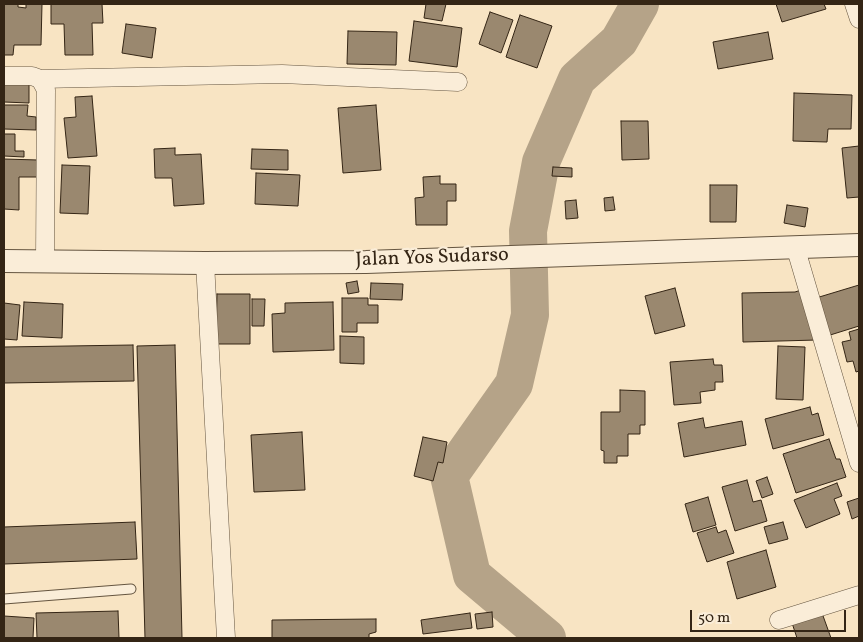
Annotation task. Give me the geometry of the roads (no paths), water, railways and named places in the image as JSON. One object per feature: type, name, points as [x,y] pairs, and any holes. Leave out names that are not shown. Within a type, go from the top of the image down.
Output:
[{"type":"street","points":[[854,4],[859,19]]},
{"type":"street","points":[[4,76],[32,76],[40,79],[282,74],[458,82]]},
{"type":"street","points":[[40,79],[46,90],[45,262]]},
{"type":"street","name":"Jalan Yos Sudarso","points":[[4,261],[366,262],[859,245]]},
{"type":"street","points":[[795,246],[859,462]]},
{"type":"street","points":[[205,263],[226,638]]},
{"type":"street","points":[[779,620],[859,595]]},
{"type":"lane","points":[[4,599],[131,589]]},
{"type":"waterway","points":[[547,638],[472,575],[449,476],[514,384],[530,315],[528,231],[541,162],[577,79],[619,41],[640,4]]}]
